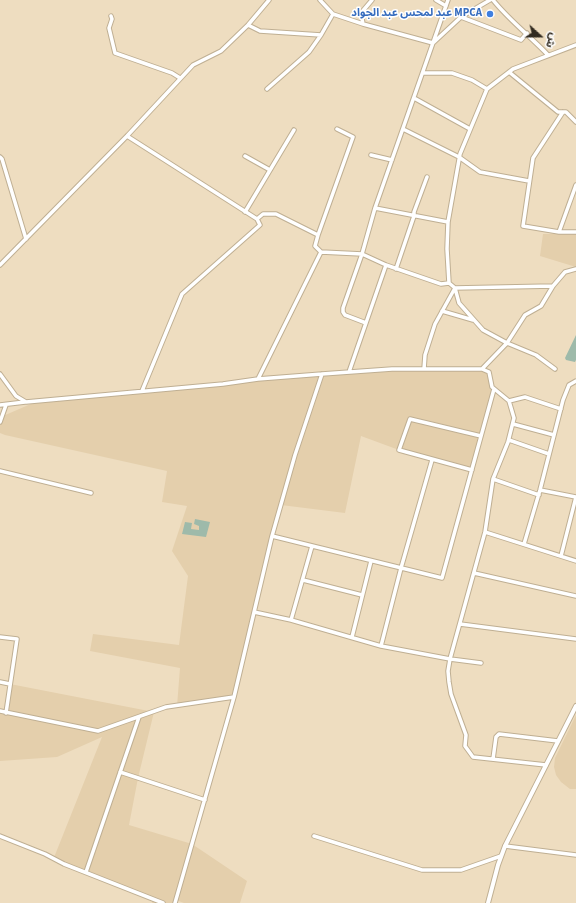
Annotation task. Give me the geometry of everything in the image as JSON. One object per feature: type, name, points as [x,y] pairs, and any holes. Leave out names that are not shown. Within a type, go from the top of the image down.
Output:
[{"type":"street","points":[[0,265],[127,136],[192,65],[220,52],[248,25],[269,0]]},
{"type":"street","points":[[320,0],[333,14],[433,44]]},
{"type":"street","points":[[364,24],[361,13],[372,0]]},
{"type":"street","points":[[436,0],[446,6]]},
{"type":"street","points":[[366,323],[346,315],[343,312],[343,308],[362,254],[375,208],[448,0]]},
{"type":"street","points":[[433,44],[461,17],[490,0]]},
{"type":"street","points":[[493,0],[506,15],[527,33],[548,55]]},
{"type":"street","points":[[267,89],[309,52],[333,14]]},
{"type":"street","points":[[111,16],[112,19],[109,28],[115,53],[172,73],[180,78]]},
{"type":"street","points":[[461,17],[521,40],[527,33]]},
{"type":"street","points":[[248,25],[260,31],[321,34]]},
{"type":"street","points":[[555,369],[536,355],[507,343],[483,330],[460,303],[455,288],[449,283],[447,249],[448,222],[459,158],[487,89],[509,72],[576,44]]},
{"type":"street","points":[[509,72],[558,112],[566,112],[576,122]]},
{"type":"street","points":[[423,73],[452,73],[472,80],[487,89]]},
{"type":"street","points":[[414,98],[470,129]]},
{"type":"street","points":[[563,112],[533,158],[523,226],[560,232],[576,232]]},
{"type":"street","points":[[337,129],[353,137],[315,246],[321,252],[362,254],[396,269],[441,284],[449,283]]},
{"type":"street","points":[[403,129],[459,158],[480,172],[529,181]]},
{"type":"street","points":[[245,212],[294,130]]},
{"type":"street","points":[[127,136],[257,219],[260,225],[182,294],[142,391]]},
{"type":"street","points":[[371,155],[392,160]]},
{"type":"street","points":[[245,156],[270,170]]},
{"type":"street","points":[[0,157],[26,239]]},
{"type":"street","points":[[396,269],[427,177]]},
{"type":"street","points":[[560,232],[576,185]]},
{"type":"street","points":[[375,208],[448,222]]},
{"type":"street","points":[[257,219],[263,214],[276,214],[318,236]]},
{"type":"street","points":[[258,379],[321,252]]},
{"type":"street","points":[[349,372],[386,265]]},
{"type":"street","points":[[482,369],[507,343],[524,315],[541,306],[552,286],[565,272],[576,269]]},
{"type":"street","points":[[455,288],[552,286]]},
{"type":"street","points":[[424,369],[425,355],[435,324],[455,288]]},
{"type":"street","points":[[442,311],[473,320]]},
{"type":"street","points":[[0,405],[223,384],[258,379],[392,369],[482,369],[489,372],[491,376],[491,384],[494,389],[509,401],[514,418],[509,440],[493,479],[484,532],[450,659],[448,671],[449,682],[451,694],[466,735],[465,746],[473,757],[546,765]]},
{"type":"street","points":[[0,374],[16,396],[26,402]]},
{"type":"street","points":[[175,903],[234,697],[272,536],[322,374]]},
{"type":"street","points":[[524,544],[539,495],[561,408],[569,385],[576,381]]},
{"type":"street","points":[[272,536],[442,578],[494,389]]},
{"type":"street","points":[[509,401],[525,398],[561,408]]},
{"type":"street","points":[[0,422],[6,405]]},
{"type":"street","points":[[472,470],[399,450],[410,419],[481,436]]},
{"type":"street","points":[[513,424],[554,435]]},
{"type":"street","points":[[509,440],[549,454]]},
{"type":"street","points":[[381,646],[401,568],[432,460]]},
{"type":"street","points":[[0,471],[91,493]]},
{"type":"street","points":[[493,479],[539,495]]},
{"type":"street","points":[[540,490],[576,497],[561,556]]},
{"type":"street","points":[[484,532],[576,561]]},
{"type":"street","points":[[291,620],[312,546]]},
{"type":"street","points":[[352,637],[371,561]]},
{"type":"street","points":[[474,572],[576,596]]},
{"type":"street","points":[[303,580],[362,595]]},
{"type":"street","points":[[254,612],[291,620],[381,646],[450,659],[481,663]]},
{"type":"street","points":[[460,624],[576,639]]},
{"type":"street","points":[[0,637],[17,639],[6,713]]},
{"type":"street","points":[[0,682],[10,684]]},
{"type":"street","points":[[0,712],[98,731],[166,707],[234,697]]},
{"type":"street","points":[[488,903],[505,846],[576,706]]},
{"type":"street","points":[[86,872],[138,717]]},
{"type":"street","points":[[493,759],[496,737],[499,734],[558,741]]},
{"type":"street","points":[[120,772],[205,800]]},
{"type":"street","points":[[0,836],[45,854],[64,864],[163,903]]},
{"type":"street","points":[[314,836],[422,870],[461,870],[501,856]]},
{"type":"street","points":[[505,846],[576,855]]},
{"type":"shaded area","points":[[543,234],[576,234],[576,267],[540,256]]},
{"type":"shaded area","points":[[392,369],[485,370],[494,389],[472,470],[399,450],[361,436],[345,513],[281,505],[234,697],[177,706],[180,668],[90,651],[93,634],[179,645],[188,576],[172,551],[187,506],[162,502],[167,471],[5,435],[0,433],[0,423],[3,416],[40,400]]},
{"type":"shaded area","points":[[10,684],[154,712],[138,778],[129,825],[192,844],[247,881],[240,903],[184,903],[176,900],[175,903],[152,903],[153,899],[53,860],[102,737],[57,757],[0,761],[0,711],[5,713]]},
{"type":"shaded area","points":[[576,715],[576,789],[570,789],[561,782],[556,775],[554,767],[555,758]]},
{"type":"green space","points":[[576,335],[575,362],[566,360],[565,358]]},
{"type":"green space","points":[[195,519],[210,522],[206,537],[182,534],[185,522],[192,523],[191,529],[199,530],[199,526],[194,524]]},
{"type":"place","name":"عبد لمحس عبد الجواد MPCA","points":[[490,14]]}]
